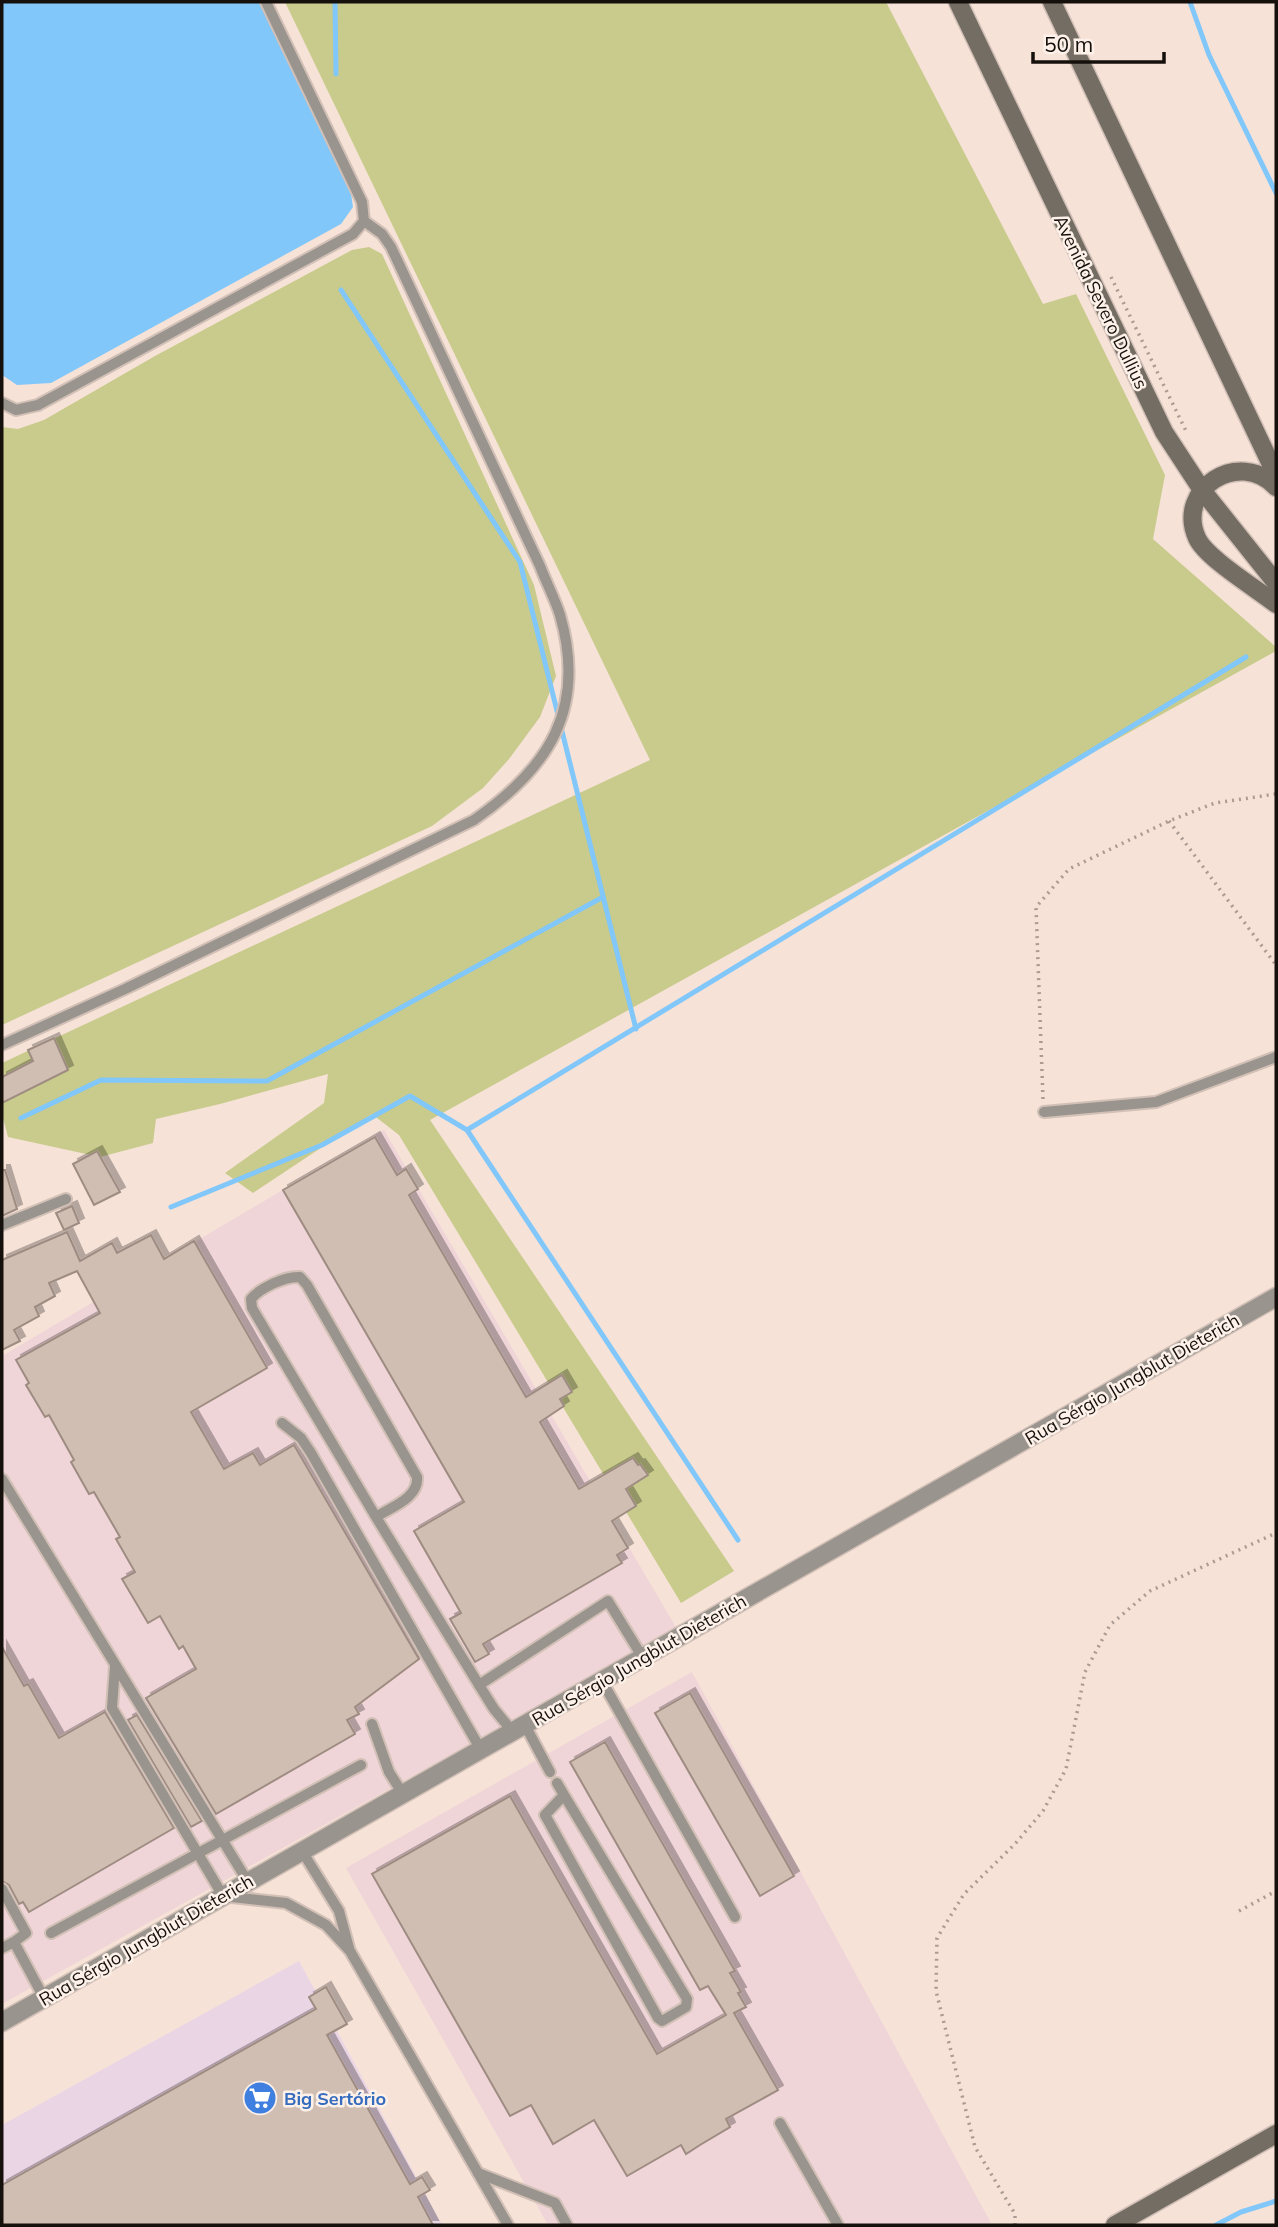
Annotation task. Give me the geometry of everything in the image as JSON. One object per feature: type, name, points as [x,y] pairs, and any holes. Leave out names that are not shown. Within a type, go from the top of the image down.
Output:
[{"type":"main road","name":"Avenida Severo Dullius","points":[[958,2],[1164,432],[1202,490],[1276,583]]},
{"type":"main road","points":[[1052,2],[1276,475]]},
{"type":"main road","points":[[1276,487],[1270,480],[1255,473],[1225,473],[1202,490],[1194,507],[1197,538],[1206,551],[1276,604]]},
{"type":"main road","points":[[1115,2225],[1276,2134]]},
{"type":"street","name":"Rua Sérgio Jungblut Dieterich","points":[[2,2022],[1276,1297]]},
{"type":"lane","points":[[2,403],[16,410],[38,405],[353,234],[363,221],[362,202],[266,2]]},
{"type":"lane","points":[[2,1045],[125,989],[474,820],[527,777],[549,749],[566,704],[568,665],[560,616],[540,566],[391,247],[382,234],[363,221]]},
{"type":"lane","points":[[1044,1112],[1156,1102],[1276,1057]]},
{"type":"lane","points":[[2,1226],[66,1199]]},
{"type":"lane","points":[[376,1517],[413,1494],[418,1486],[417,1477],[307,1285],[300,1276],[292,1276],[256,1293],[251,1299],[252,1308],[376,1517],[494,1709],[519,1728],[550,1772]]},
{"type":"lane","points":[[282,1423],[301,1438],[311,1453],[481,1750]]},
{"type":"lane","points":[[2,1479],[248,1882]]},
{"type":"lane","points":[[479,1685],[608,1601],[643,1658]]},
{"type":"lane","points":[[115,1665],[112,1707],[223,1896],[286,1903],[326,1925],[350,1951],[508,2225]]},
{"type":"lane","points":[[602,1681],[735,1917]]},
{"type":"lane","points":[[372,1724],[389,1772],[403,1794]]},
{"type":"lane","points":[[51,1933],[361,1765]]},
{"type":"lane","points":[[556,1783],[564,1795],[687,1999],[686,2007],[662,2021],[657,2018],[545,1815],[564,1795]]},
{"type":"lane","points":[[302,1851],[339,1911],[350,1951]]},
{"type":"lane","points":[[2,1889],[26,1933],[2,1948]]},
{"type":"lane","points":[[14,1942],[44,1998]]},
{"type":"lane","points":[[780,2123],[838,2225]]},
{"type":"lane","points":[[478,2174],[555,2203],[567,2225]]},
{"type":"path","points":[[1044,1112],[1036,907],[1069,869],[1169,821],[1214,803],[1276,794]]},
{"type":"path","points":[[1169,821],[1276,965]]},
{"type":"path","points":[[1015,2225],[1015,2214],[975,2147],[936,1991],[937,1938],[964,1894],[1015,1844],[1042,1811],[1066,1769],[1085,1672],[1110,1625],[1150,1591],[1276,1533]]},
{"type":"path","points":[[1239,1911],[1276,1891]]},
{"type":"shaded area","points":[[384,1130],[677,1629],[2,2004],[2,1356]]},
{"type":"shaded area","points":[[692,1672],[992,2225],[548,2225],[346,1868]]},
{"type":"shaded area","name":"Big Sertório","points":[[299,1961],[442,2225],[2,2225],[2,2125]]},
{"type":"green space","points":[[285,2],[886,2],[1043,304],[1076,294],[1165,475],[1153,539],[1276,647],[1276,651],[430,1120],[734,1571],[681,1603],[399,1135],[372,1114],[253,1193],[225,1173],[324,1103],[328,1074],[156,1119],[153,1143],[100,1157],[8,1137],[2,1114],[2,1063],[650,760]]},
{"type":"green space","points":[[369,247],[382,254],[534,585],[556,676],[540,717],[509,759],[483,788],[432,826],[2,1025],[2,427],[18,429],[44,420],[155,356],[352,250]]},
{"type":"water","points":[[2,2],[261,2],[350,186],[353,207],[341,224],[51,383],[17,385],[2,375]]},
{"type":"building","points":[[54,1038],[68,1070],[2,1103],[2,1077],[33,1061],[28,1050]]},
{"type":"building","points":[[375,1137],[397,1175],[406,1169],[418,1189],[409,1195],[526,1397],[562,1375],[572,1392],[560,1399],[564,1406],[540,1422],[579,1489],[633,1458],[648,1475],[626,1489],[636,1506],[612,1521],[628,1548],[617,1555],[622,1563],[483,1644],[489,1654],[475,1662],[450,1619],[461,1613],[414,1531],[464,1502],[283,1190]]},
{"type":"building","points":[[97,1151],[120,1192],[94,1205],[73,1164]]},
{"type":"building","points":[[2,1170],[5,1170],[17,1209],[2,1216]]},
{"type":"building","points":[[72,1206],[79,1223],[64,1230],[56,1213]]},
{"type":"building","points":[[67,1232],[80,1261],[112,1243],[117,1253],[151,1235],[164,1259],[194,1241],[267,1368],[191,1412],[224,1469],[253,1453],[260,1465],[294,1445],[419,1659],[355,1707],[359,1714],[347,1720],[355,1734],[216,1814],[146,1698],[196,1669],[183,1646],[179,1649],[160,1616],[148,1623],[122,1579],[135,1572],[116,1539],[120,1537],[94,1492],[89,1494],[49,1415],[45,1417],[26,1385],[29,1383],[16,1360],[100,1313],[77,1271],[49,1283],[55,1296],[35,1307],[39,1316],[14,1330],[20,1341],[2,1350],[2,1260]]},
{"type":"building","points":[[2,1647],[24,1686],[28,1684],[59,1738],[105,1712],[174,1828],[29,1912],[23,1902],[19,1904],[9,1885],[2,1881]]},
{"type":"building","points":[[690,1693],[794,1876],[760,1896],[655,1713]]},
{"type":"building","points":[[137,1715],[202,1821],[191,1827],[128,1720]]},
{"type":"building","points":[[605,1742],[735,1971],[730,1973],[746,2007],[734,2013],[778,2090],[726,2119],[730,2127],[686,2154],[681,2145],[627,2176],[594,2120],[553,2144],[531,2105],[510,2116],[372,1874],[510,1796],[657,2054],[726,2015],[708,1986],[700,1990],[570,1762]]},
{"type":"building","name":"Big Sertório","points":[[326,1987],[347,2024],[327,2035],[410,2184],[422,2177],[430,2190],[418,2197],[433,2225],[2,2225],[2,2185],[316,2009],[309,1997]]},
{"type":"waterway","points":[[335,2],[336,74]]},
{"type":"waterway","points":[[1190,2],[1209,55],[1276,193]]},
{"type":"waterway","points":[[341,290],[520,562],[636,1029]]},
{"type":"waterway","points":[[738,1540],[467,1130],[1246,657]]},
{"type":"waterway","points":[[21,1118],[101,1080],[267,1081],[603,897]]},
{"type":"waterway","points":[[171,1207],[322,1145],[410,1096],[467,1130]]},
{"type":"waterway","points":[[1216,2225],[1241,2212],[1276,2201]]},
{"type":"place","name":"Big Sertório","points":[[260,2098]]}]
